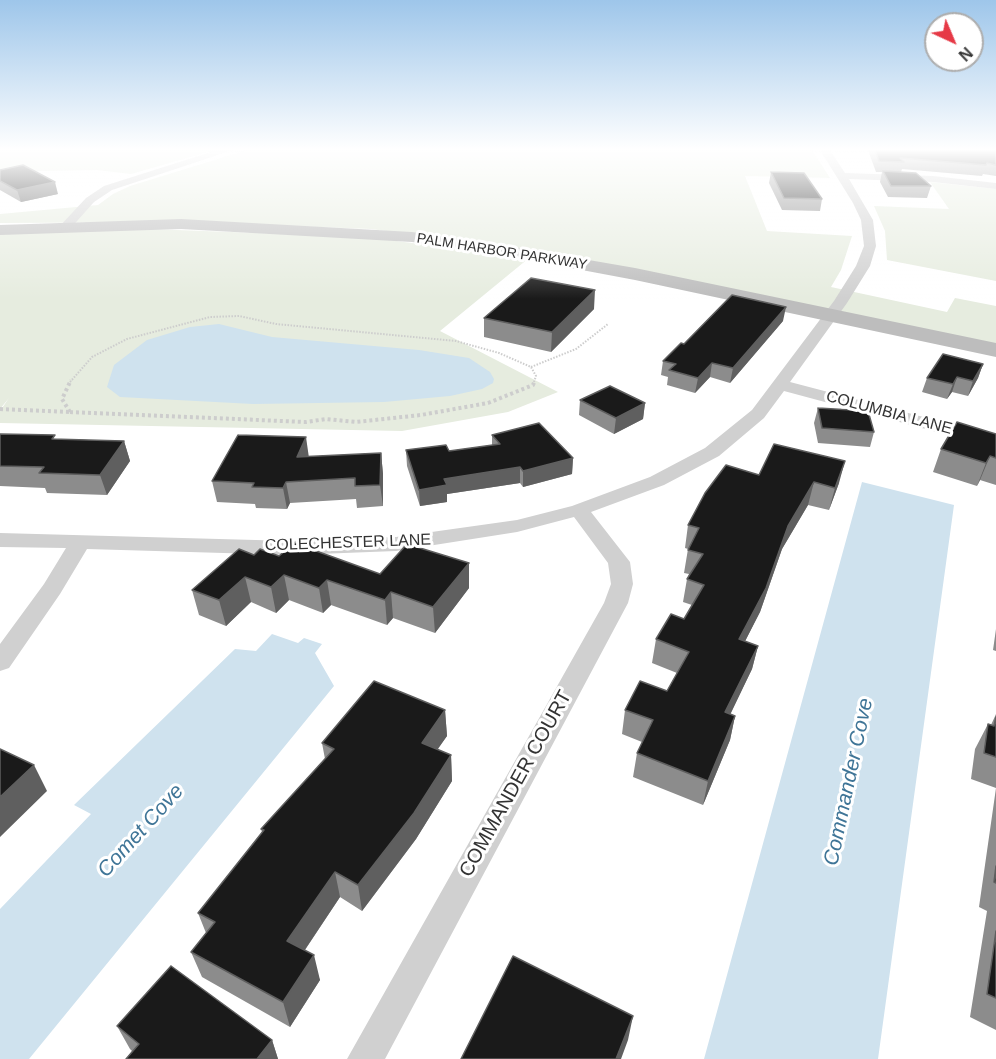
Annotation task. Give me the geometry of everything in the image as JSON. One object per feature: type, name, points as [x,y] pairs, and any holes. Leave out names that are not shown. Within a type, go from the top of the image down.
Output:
[{"type":"street","points":[[65,227],[91,199]]},
{"type":"street","name":"COLECHESTER LANE","points":[[0,540],[292,548],[396,544],[507,528],[579,510],[657,481],[712,452],[745,427],[782,385],[863,266],[870,246],[867,220],[855,199]]},
{"type":"street","name":"PALM HARBOR PARKWAY","points":[[0,230],[212,225],[411,237],[549,258],[832,314],[996,350]]},
{"type":"street","name":"COLUMBIA LANE","points":[[782,385],[996,442]]},
{"type":"street","name":"COMMANDER COURT","points":[[365,1059],[616,603],[622,584],[618,562],[579,510]]},
{"type":"street","points":[[0,662],[52,589],[80,543]]},
{"type":"path","points":[[0,409],[70,412],[306,422],[382,420],[488,403],[533,385],[536,376],[531,367],[499,353],[456,342],[276,324],[239,316],[210,317],[128,339],[98,353],[79,369],[65,389],[62,399],[70,412]]},
{"type":"path","points":[[531,367],[576,349],[608,324]]},
{"type":"shaded area","points":[[106,199],[754,199],[767,231],[852,236],[841,270],[831,287],[947,312],[955,298],[996,306],[996,346],[479,244],[371,229],[186,222],[0,223],[0,214],[98,205]]},
{"type":"shaded area","points":[[942,199],[996,199],[996,281],[887,260],[885,231],[874,206],[949,209]]},
{"type":"shaded area","points":[[150,229],[365,237],[529,258],[440,331],[558,392],[508,412],[402,431],[0,423],[0,411],[9,398],[0,409],[0,234]]},
{"type":"water","points":[[219,324],[272,337],[419,350],[469,358],[490,372],[494,379],[493,383],[482,389],[450,396],[384,402],[253,404],[120,397],[107,387],[114,365],[147,340],[190,327]]},
{"type":"water","name":"Commander Cove","points":[[862,482],[954,505],[878,1059],[704,1059]]},
{"type":"water","name":"Comet Cove","points":[[272,634],[298,643],[304,638],[322,644],[315,653],[334,686],[29,1059],[0,1059],[0,909],[91,814],[74,805],[235,649],[256,651]]},
{"type":"building","points":[[531,278],[595,290],[552,332],[484,318]]},
{"type":"building","points":[[732,295],[786,307],[733,368],[712,363],[698,378],[669,370],[676,364],[663,361],[681,343],[684,344]]},
{"type":"building","points":[[943,354],[983,364],[973,381],[957,377],[953,384],[927,378]]},
{"type":"building","points":[[610,386],[645,403],[616,418],[580,400]]},
{"type":"building","points":[[818,408],[868,411],[874,432],[822,428]]},
{"type":"building","points":[[957,422],[996,434],[996,458],[990,456],[986,463],[941,449]]},
{"type":"building","points":[[539,423],[573,458],[523,471],[520,467],[444,479],[447,485],[419,490],[406,450],[446,445],[449,451],[500,444],[492,435]]},
{"type":"building","points":[[0,434],[55,435],[52,439],[124,441],[100,475],[39,473],[44,467],[0,466]]},
{"type":"building","points":[[238,435],[306,437],[297,457],[381,453],[380,485],[355,486],[355,478],[286,482],[283,488],[252,487],[254,483],[212,481]]},
{"type":"building","points":[[774,444],[845,461],[835,488],[814,482],[788,526],[766,588],[739,639],[758,646],[725,712],[735,716],[708,781],[637,753],[653,720],[625,710],[640,681],[667,691],[689,652],[656,639],[671,614],[684,619],[704,585],[687,579],[703,554],[688,550],[699,528],[688,525],[705,493],[726,465],[759,475]]},
{"type":"building","points":[[294,543],[380,574],[407,544],[469,563],[433,607],[391,592],[385,600],[327,580],[319,588],[284,575],[271,587],[245,577],[219,600],[192,590],[239,549],[254,555],[260,549],[279,556]]},
{"type":"building","points":[[374,681],[445,710],[422,743],[451,755],[414,813],[358,885],[335,872],[287,941],[314,955],[283,1002],[191,952],[215,922],[198,913],[264,830],[261,829],[334,749],[322,743]]},
{"type":"building","points":[[996,717],[996,757],[984,753],[988,724],[994,726]]},
{"type":"building","points":[[0,749],[34,765],[0,797]]},
{"type":"building","points":[[996,931],[996,998],[987,994]]},
{"type":"building","points":[[513,956],[633,1016],[616,1059],[461,1059]]},
{"type":"building","points":[[171,966],[272,1040],[257,1059],[126,1059],[139,1044],[117,1026]]}]
